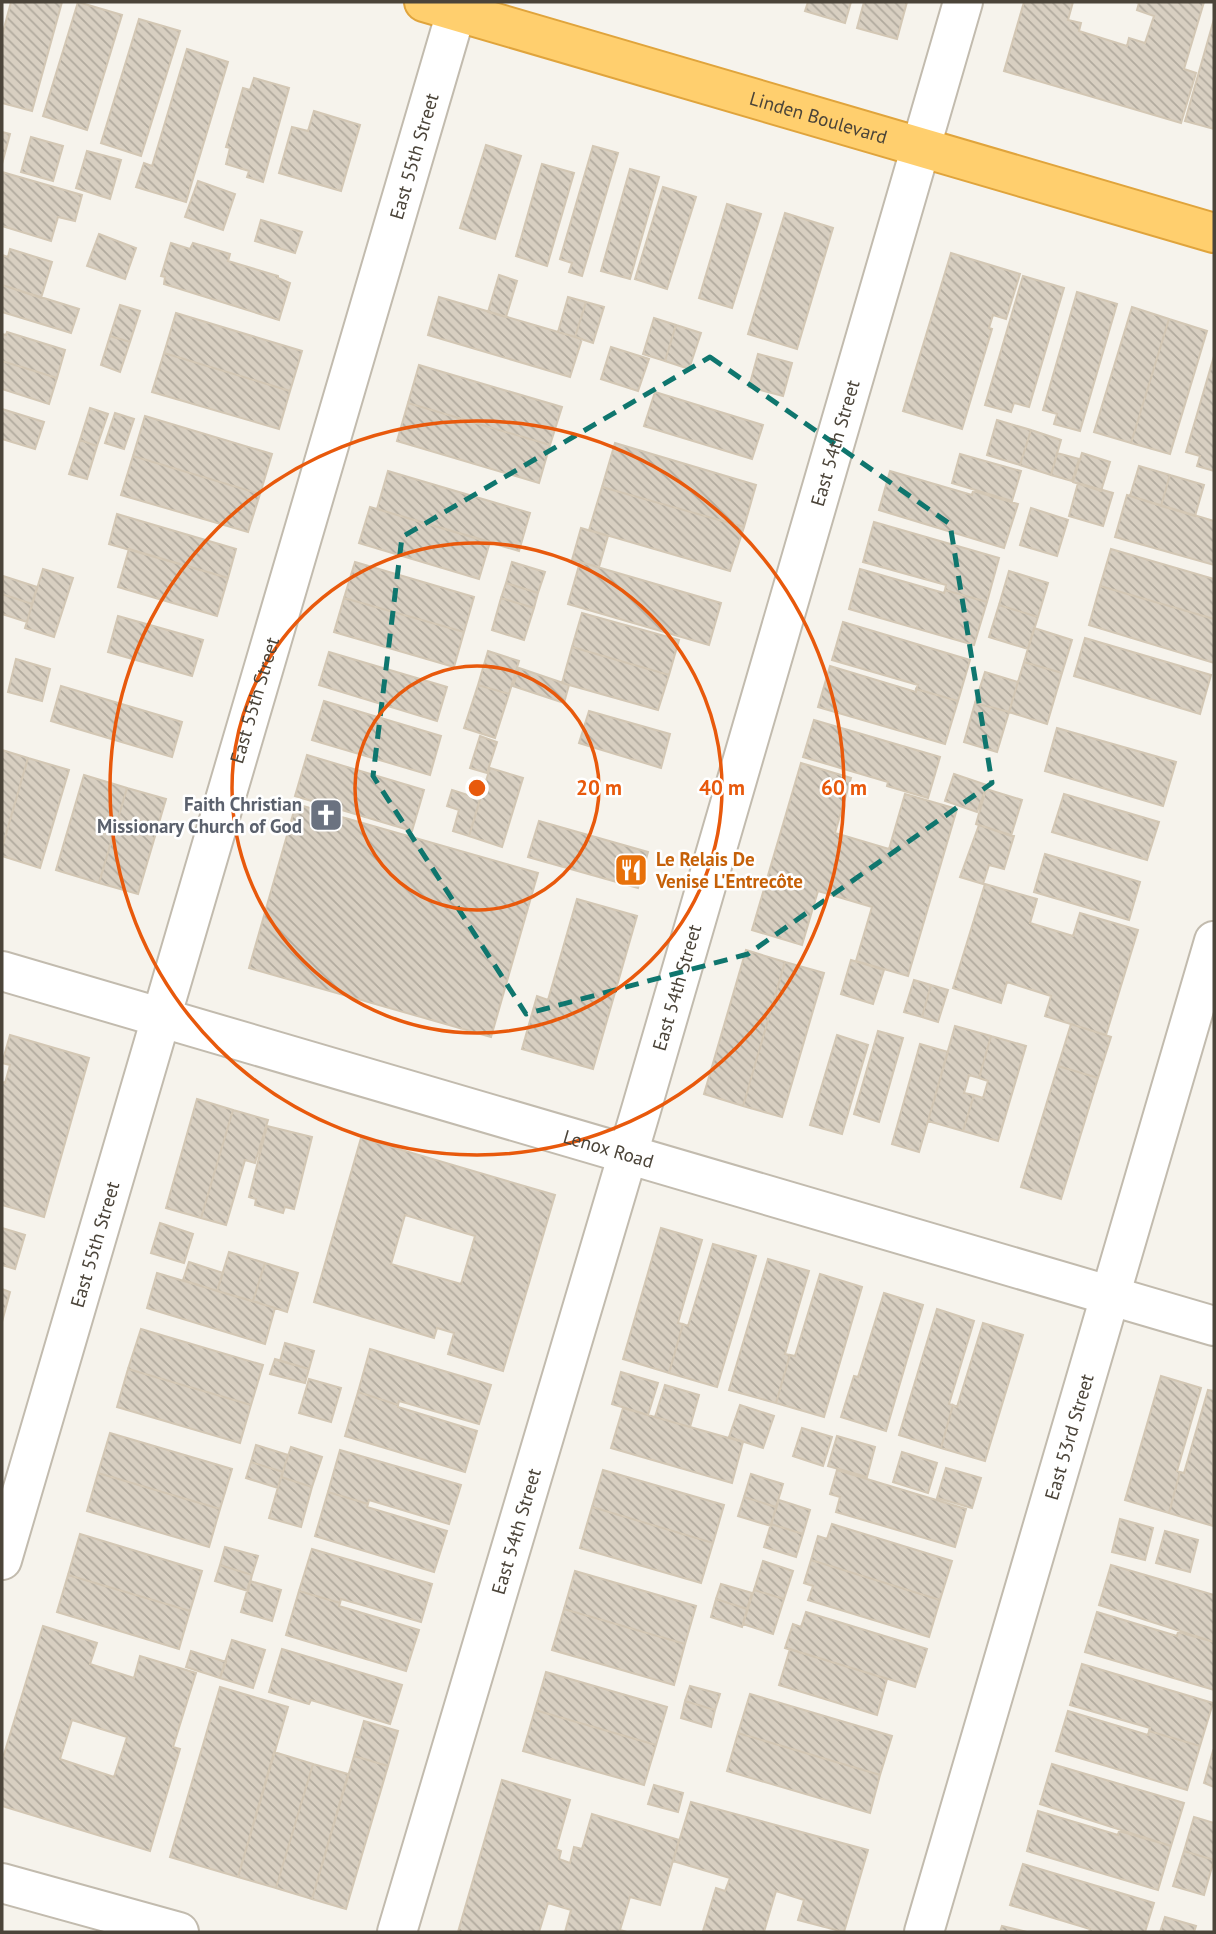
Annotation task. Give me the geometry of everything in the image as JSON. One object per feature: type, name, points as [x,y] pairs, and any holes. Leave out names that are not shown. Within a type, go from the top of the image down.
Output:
[{"type":"highway","name":"Linden Boulevard","points":[[446,5],[1214,233]]},
{"type":"street","name":"East 54th Street","points":[[397,1932],[628,1153],[963,2]]},
{"type":"street","name":"East 55th Street","points":[[2,1560],[161,1018],[446,5]]},
{"type":"street","name":"East 53rd Street","points":[[925,1932],[1214,942]]},
{"type":"street","name":"Lenox Road","points":[[2,971],[1214,1326]]},
{"type":"street","points":[[2,1883],[179,1932]]},
{"type":"highlighted area","points":[[710,357],[950,524],[992,783],[748,954],[526,1014],[373,776],[402,537]]},
{"type":"building","points":[[11,2],[62,2],[32,111],[2,103],[2,36]]},
{"type":"building","points":[[78,2],[122,15],[87,130],[43,116]]},
{"type":"building","points":[[808,2],[851,2],[845,23],[805,11]]},
{"type":"building","points":[[864,2],[907,2],[897,39],[857,28]]},
{"type":"building","points":[[1024,2],[1073,2],[1068,20],[1081,23],[1079,31],[1127,46],[1129,38],[1145,43],[1154,16],[1137,10],[1139,3],[1136,2],[1204,2],[1184,69],[1196,73],[1181,123],[1004,71]]},
{"type":"building","points":[[139,19],[180,31],[141,156],[101,143]]},
{"type":"building","points":[[1214,19],[1214,129],[1185,121]]},
{"type":"building","points":[[187,49],[228,62],[186,202],[136,187],[144,163],[152,166]]},
{"type":"building","points":[[254,78],[289,88],[263,182],[247,177],[249,171],[226,164],[230,148],[226,147],[243,88],[250,90]]},
{"type":"building","points":[[314,111],[360,125],[341,191],[279,173],[292,127],[308,131]]},
{"type":"building","points":[[2,132],[10,134],[2,164]]},
{"type":"building","points":[[31,137],[63,146],[53,181],[21,172]]},
{"type":"building","points":[[486,145],[521,156],[495,239],[460,228]]},
{"type":"building","points":[[593,146],[618,153],[582,276],[569,272],[572,263],[560,259]]},
{"type":"building","points":[[87,151],[121,160],[110,199],[76,188]]},
{"type":"building","points":[[542,164],[574,173],[547,266],[516,256]]},
{"type":"building","points":[[630,169],[659,177],[630,279],[601,271]]},
{"type":"building","points":[[2,172],[82,195],[75,221],[58,217],[51,241],[2,226]]},
{"type":"building","points":[[198,181],[235,194],[223,230],[185,217]]},
{"type":"building","points":[[663,187],[696,197],[667,289],[635,279]]},
{"type":"building","points":[[727,204],[761,214],[732,308],[699,298]]},
{"type":"building","points":[[785,213],[833,228],[797,349],[748,334]]},
{"type":"building","points":[[261,220],[302,232],[295,253],[255,241]]},
{"type":"building","points":[[99,234],[136,248],[125,279],[87,266]]},
{"type":"building","points":[[171,243],[190,249],[193,243],[230,254],[228,261],[278,276],[290,283],[279,320],[164,284],[165,277],[161,276]]},
{"type":"building","points":[[10,249],[52,262],[41,298],[2,285],[2,255],[8,257]]},
{"type":"building","points":[[951,253],[1020,274],[1006,319],[993,315],[989,328],[992,329],[962,429],[903,411]]},
{"type":"building","points":[[499,275],[517,281],[506,317],[488,312]]},
{"type":"building","points":[[1023,276],[1064,288],[1029,407],[1014,403],[1011,412],[985,405]]},
{"type":"building","points":[[2,285],[79,309],[71,333],[2,312]]},
{"type":"building","points":[[1077,292],[1117,304],[1080,431],[1054,424],[1057,414],[1043,410]]},
{"type":"building","points":[[439,297],[582,339],[570,377],[428,335]]},
{"type":"building","points":[[568,297],[586,302],[575,337],[558,332]]},
{"type":"building","points":[[586,302],[604,307],[593,343],[575,337]]},
{"type":"building","points":[[120,305],[140,311],[130,342],[110,336]]},
{"type":"building","points":[[1132,307],[1169,319],[1131,443],[1094,432]]},
{"type":"building","points":[[176,313],[302,351],[290,391],[164,353]]},
{"type":"building","points":[[654,318],[676,325],[665,361],[643,354]]},
{"type":"building","points":[[1169,319],[1207,331],[1170,454],[1131,443]]},
{"type":"building","points":[[676,325],[701,333],[689,369],[665,361]]},
{"type":"building","points":[[7,332],[65,350],[57,378],[2,361],[2,334],[6,335]]},
{"type":"building","points":[[110,336],[130,342],[120,372],[101,365]]},
{"type":"building","points":[[611,347],[649,359],[638,391],[601,379]]},
{"type":"building","points":[[164,353],[290,391],[279,429],[152,392]]},
{"type":"building","points":[[758,354],[792,363],[783,396],[749,387]]},
{"type":"building","points":[[1214,356],[1214,471],[1197,466],[1200,456],[1186,452]]},
{"type":"building","points":[[2,361],[57,378],[49,404],[2,389]]},
{"type":"building","points":[[419,365],[562,407],[550,445],[408,403]]},
{"type":"building","points":[[655,392],[763,425],[752,459],[644,426]]},
{"type":"building","points":[[408,403],[550,445],[539,483],[397,441]]},
{"type":"building","points":[[90,408],[108,414],[97,446],[80,440]]},
{"type":"building","points":[[2,409],[44,422],[35,449],[2,439]]},
{"type":"building","points":[[115,413],[134,419],[124,449],[105,443]]},
{"type":"building","points":[[145,416],[272,454],[260,494],[133,456]]},
{"type":"building","points":[[997,420],[1031,430],[1020,465],[987,455]]},
{"type":"building","points":[[1031,430],[1061,440],[1051,475],[1020,465]]},
{"type":"building","points":[[80,440],[97,446],[87,479],[69,474]]},
{"type":"building","points":[[615,443],[756,485],[744,527],[602,487]]},
{"type":"building","points":[[1057,453],[1079,459],[1072,481],[1051,475]]},
{"type":"building","points":[[1082,453],[1110,462],[1101,491],[1073,482]]},
{"type":"building","points":[[960,454],[1021,471],[1012,501],[952,483]]},
{"type":"building","points":[[133,456],[260,494],[248,532],[121,495]]},
{"type":"building","points":[[1139,466],[1170,475],[1161,506],[1130,496]]},
{"type":"building","points":[[388,471],[530,513],[519,551],[377,509]]},
{"type":"building","points":[[890,471],[972,495],[973,491],[1018,504],[1004,548],[879,510]]},
{"type":"building","points":[[1170,475],[1204,485],[1195,516],[1161,506]]},
{"type":"building","points":[[1078,483],[1113,493],[1103,526],[1069,516]]},
{"type":"building","points":[[602,487],[744,527],[730,571],[589,530]]},
{"type":"building","points":[[1127,495],[1214,521],[1214,565],[1115,537]]},
{"type":"building","points":[[370,507],[490,542],[479,579],[359,543]]},
{"type":"building","points":[[1031,508],[1068,520],[1057,556],[1020,545]]},
{"type":"building","points":[[117,514],[236,549],[228,578],[109,544]]},
{"type":"building","points":[[874,522],[999,558],[987,602],[945,590],[946,585],[863,562]]},
{"type":"building","points":[[581,528],[608,536],[599,567],[572,560]]},
{"type":"building","points":[[129,549],[228,578],[217,616],[118,587]]},
{"type":"building","points":[[1111,549],[1214,579],[1214,619],[1100,586]]},
{"type":"building","points":[[355,562],[474,597],[464,632],[344,598]]},
{"type":"building","points":[[512,562],[545,572],[538,593],[506,583]]},
{"type":"building","points":[[580,562],[721,603],[709,645],[568,604]]},
{"type":"building","points":[[43,569],[73,578],[54,637],[25,628]]},
{"type":"building","points":[[860,569],[944,593],[945,590],[987,602],[974,645],[849,609]]},
{"type":"building","points":[[1009,571],[1048,583],[1038,617],[999,605]]},
{"type":"building","points":[[3,576],[37,587],[32,604],[2,594]]},
{"type":"building","points":[[506,583],[538,593],[534,608],[501,598]]},
{"type":"building","points":[[1100,586],[1214,619],[1214,663],[1089,625]]},
{"type":"building","points":[[2,594],[32,604],[27,622],[2,614]]},
{"type":"building","points":[[344,598],[464,632],[454,667],[334,632]]},
{"type":"building","points":[[501,598],[534,608],[524,640],[492,630]]},
{"type":"building","points":[[999,605],[1038,617],[1028,649],[989,637]]},
{"type":"building","points":[[582,613],[679,640],[669,675],[572,647]]},
{"type":"building","points":[[118,616],[203,640],[192,676],[108,652]]},
{"type":"building","points":[[843,622],[970,660],[958,701],[916,689],[918,685],[832,660]]},
{"type":"building","points":[[1034,628],[1072,640],[1062,673],[1024,662]]},
{"type":"building","points":[[1085,638],[1211,675],[1200,714],[1074,676]]},
{"type":"building","points":[[572,647],[669,675],[658,710],[562,683]]},
{"type":"building","points":[[488,651],[519,661],[509,694],[478,685]]},
{"type":"building","points":[[329,652],[447,687],[437,721],[319,685]]},
{"type":"building","points":[[16,659],[50,669],[42,701],[8,692]]},
{"type":"building","points":[[1024,662],[1062,673],[1047,724],[1009,712]]},
{"type":"building","points":[[830,666],[916,692],[916,689],[958,701],[945,744],[818,707]]},
{"type":"building","points":[[519,668],[569,685],[564,703],[513,686]]},
{"type":"building","points":[[985,672],[1018,682],[1009,712],[975,703]]},
{"type":"building","points":[[478,685],[509,694],[495,738],[464,728]]},
{"type":"building","points":[[61,686],[182,722],[172,757],[51,721]]},
{"type":"building","points":[[324,701],[441,736],[430,775],[312,740]]},
{"type":"building","points":[[975,703],[1009,712],[997,752],[964,742]]},
{"type":"building","points":[[589,711],[670,734],[661,768],[579,743]]},
{"type":"building","points":[[814,720],[940,757],[928,798],[887,786],[888,782],[803,757]]},
{"type":"building","points":[[1057,728],[1176,762],[1163,806],[1045,771]]},
{"type":"building","points":[[480,736],[497,742],[487,773],[470,768]]},
{"type":"building","points":[[2,750],[28,758],[2,848]]},
{"type":"building","points":[[307,755],[424,790],[412,831],[295,796]]},
{"type":"building","points":[[28,758],[69,770],[40,868],[2,856]]},
{"type":"building","points":[[801,763],[851,778],[835,833],[889,849],[905,794],[957,809],[908,976],[856,961],[872,907],[818,891],[802,945],[752,930]]},
{"type":"building","points":[[490,768],[523,778],[502,847],[469,836]]},
{"type":"building","points":[[954,774],[987,785],[977,812],[945,801]]},
{"type":"building","points":[[84,775],[127,788],[99,883],[56,870]]},
{"type":"building","points":[[127,788],[166,799],[138,894],[99,883]]},
{"type":"building","points":[[986,789],[1022,800],[1011,836],[976,824]]},
{"type":"building","points":[[452,790],[480,799],[469,836],[453,831],[459,810],[447,806]]},
{"type":"building","points":[[1064,794],[1159,822],[1147,860],[1052,832]]},
{"type":"building","points":[[296,804],[538,873],[491,1037],[249,968]]},
{"type":"building","points":[[539,821],[648,852],[638,888],[528,857]]},
{"type":"building","points":[[979,825],[1014,836],[1004,869],[989,865],[983,884],[960,877]]},
{"type":"building","points":[[1045,854],[1140,882],[1129,920],[1034,892]]},
{"type":"building","points":[[985,884],[1037,899],[1030,923],[1073,936],[1080,913],[1138,930],[1106,1035],[1045,1016],[1051,996],[1007,982],[1001,1003],[953,988]]},
{"type":"building","points":[[577,899],[637,916],[593,1069],[522,1049],[537,996],[548,1000]]},
{"type":"building","points":[[746,950],[785,962],[743,1106],[704,1094]]},
{"type":"building","points":[[851,960],[884,970],[873,1004],[841,994]]},
{"type":"building","points":[[785,962],[824,973],[782,1117],[743,1106]]},
{"type":"building","points":[[914,980],[931,985],[922,1017],[904,1012]]},
{"type":"building","points":[[931,985],[948,990],[938,1022],[922,1017]]},
{"type":"building","points":[[1071,1024],[1111,1037],[1098,1078],[1058,1066]]},
{"type":"building","points":[[955,1026],[991,1036],[979,1078],[969,1075],[964,1093],[974,1095],[963,1131],[928,1121]]},
{"type":"building","points":[[878,1031],[903,1038],[879,1122],[854,1114]]},
{"type":"building","points":[[10,1035],[89,1058],[44,1217],[2,1205],[2,1082],[5,1083],[10,1065],[2,1063]]},
{"type":"building","points":[[837,1035],[868,1045],[842,1134],[810,1125]]},
{"type":"building","points":[[991,1036],[1026,1046],[998,1141],[963,1131],[974,1095],[983,1098],[988,1081],[979,1078]]},
{"type":"building","points":[[920,1044],[948,1052],[919,1152],[892,1144]]},
{"type":"building","points":[[1058,1066],[1098,1078],[1061,1199],[1021,1187]]},
{"type":"building","points":[[197,1099],[233,1110],[201,1218],[166,1208]]},
{"type":"building","points":[[233,1110],[268,1120],[255,1163],[245,1160],[226,1225],[201,1218]]},
{"type":"building","points":[[267,1126],[312,1137],[294,1209],[285,1207],[283,1213],[255,1205],[256,1199],[249,1197]]},
{"type":"building","points":[[361,1138],[555,1195],[503,1371],[448,1354],[454,1333],[437,1328],[434,1338],[314,1302]],"holes":[[[405,1215],[475,1236],[461,1284],[391,1264]]]},
{"type":"building","points":[[160,1223],[193,1234],[184,1263],[151,1253]]},
{"type":"building","points":[[2,1228],[25,1235],[15,1269],[2,1265]]},
{"type":"building","points":[[661,1228],[702,1240],[678,1323],[683,1324],[669,1373],[623,1359]]},
{"type":"building","points":[[713,1244],[756,1256],[717,1387],[669,1373],[683,1324],[688,1326]]},
{"type":"building","points":[[229,1252],[265,1263],[253,1301],[217,1291]]},
{"type":"building","points":[[768,1259],[809,1271],[785,1354],[790,1355],[776,1403],[729,1390]]},
{"type":"building","points":[[189,1262],[223,1273],[217,1291],[183,1280]]},
{"type":"building","points":[[265,1263],[298,1273],[287,1312],[253,1301]]},
{"type":"building","points":[[157,1273],[275,1308],[265,1344],[147,1308]]},
{"type":"building","points":[[820,1274],[862,1287],[824,1417],[776,1403],[790,1355],[795,1356]]},
{"type":"building","points":[[2,1289],[10,1292],[2,1322]]},
{"type":"building","points":[[884,1293],[923,1305],[886,1431],[841,1417],[854,1376],[858,1377]]},
{"type":"building","points":[[937,1309],[974,1321],[949,1404],[953,1405],[941,1448],[899,1435]]},
{"type":"building","points":[[983,1323],[1023,1335],[985,1461],[941,1448],[953,1405],[957,1407]]},
{"type":"building","points":[[141,1329],[263,1365],[251,1405],[128,1369]]},
{"type":"building","points":[[285,1343],[314,1351],[309,1369],[280,1361]]},
{"type":"building","points":[[370,1349],[491,1385],[479,1424],[399,1401],[398,1405],[358,1392]]},
{"type":"building","points":[[275,1359],[309,1369],[305,1383],[270,1374]]},
{"type":"building","points":[[128,1369],[251,1405],[240,1443],[117,1407]]},
{"type":"building","points":[[621,1372],[658,1383],[648,1415],[612,1404]]},
{"type":"building","points":[[1161,1376],[1201,1388],[1177,1471],[1180,1472],[1169,1513],[1125,1500]]},
{"type":"building","points":[[309,1379],[341,1388],[331,1422],[299,1413]]},
{"type":"building","points":[[665,1385],[699,1395],[690,1427],[655,1417]]},
{"type":"building","points":[[1208,1390],[1214,1391],[1213,1526],[1169,1513],[1180,1472],[1184,1473]]},
{"type":"building","points":[[358,1392],[477,1431],[465,1472],[345,1436]]},
{"type":"building","points":[[740,1405],[774,1416],[763,1448],[729,1437]]},
{"type":"building","points":[[623,1408],[743,1442],[732,1483],[611,1448]]},
{"type":"building","points":[[802,1428],[832,1437],[823,1466],[793,1456]]},
{"type":"building","points":[[110,1433],[232,1469],[220,1509],[98,1473]]},
{"type":"building","points":[[837,1436],[875,1447],[867,1477],[828,1466]]},
{"type":"building","points":[[256,1445],[288,1455],[283,1472],[251,1462]]},
{"type":"building","points":[[291,1447],[322,1457],[312,1487],[281,1477]]},
{"type":"building","points":[[340,1450],[461,1485],[449,1524],[369,1500],[368,1504],[328,1492]]},
{"type":"building","points":[[902,1452],[937,1463],[928,1493],[893,1482]]},
{"type":"building","points":[[251,1462],[283,1472],[278,1488],[246,1478]]},
{"type":"building","points":[[946,1468],[981,1478],[972,1508],[937,1498]]},
{"type":"building","points":[[603,1470],[724,1505],[713,1543],[592,1507]]},
{"type":"building","points":[[837,1470],[966,1509],[955,1547],[836,1512],[840,1497],[830,1494]]},
{"type":"building","points":[[98,1473],[220,1509],[209,1547],[87,1511]]},
{"type":"building","points":[[751,1474],[783,1484],[776,1507],[744,1497]]},
{"type":"building","points":[[281,1477],[312,1487],[301,1527],[269,1518]]},
{"type":"building","points":[[328,1492],[368,1504],[367,1507],[447,1531],[434,1572],[315,1536]]},
{"type":"building","points":[[744,1497],[776,1507],[771,1526],[738,1516]]},
{"type":"building","points":[[779,1500],[810,1510],[803,1534],[771,1524]]},
{"type":"building","points":[[592,1507],[713,1543],[701,1583],[580,1548]]},
{"type":"building","points":[[1120,1519],[1153,1528],[1145,1560],[1112,1552]]},
{"type":"building","points":[[771,1524],[803,1534],[796,1557],[764,1547]]},
{"type":"building","points":[[832,1524],[952,1561],[940,1600],[811,1560],[818,1536],[827,1539]]},
{"type":"building","points":[[1165,1531],[1198,1540],[1190,1572],[1156,1563]]},
{"type":"building","points":[[80,1534],[202,1571],[190,1611],[68,1575]]},
{"type":"building","points":[[225,1547],[258,1556],[252,1575],[220,1565]]},
{"type":"building","points":[[312,1549],[432,1584],[421,1622],[341,1599],[340,1603],[299,1591]]},
{"type":"building","points":[[811,1560],[940,1600],[929,1637],[808,1600],[813,1586],[804,1583]]},
{"type":"building","points":[[763,1561],[793,1571],[784,1599],[754,1590]]},
{"type":"building","points":[[220,1565],[252,1575],[248,1591],[215,1581]]},
{"type":"building","points":[[1111,1565],[1214,1595],[1214,1642],[1099,1605]]},
{"type":"building","points":[[575,1571],[696,1606],[685,1644],[564,1609]]},
{"type":"building","points":[[68,1575],[190,1611],[179,1649],[57,1612]]},
{"type":"building","points":[[250,1581],[281,1590],[272,1621],[241,1612]]},
{"type":"building","points":[[721,1584],[752,1593],[747,1609],[716,1599]]},
{"type":"building","points":[[754,1590],[784,1599],[773,1634],[743,1624]]},
{"type":"building","points":[[299,1591],[419,1630],[406,1671],[286,1635]]},
{"type":"building","points":[[716,1599],[747,1609],[742,1627],[711,1617]]},
{"type":"building","points":[[564,1609],[685,1644],[674,1685],[552,1650]]},
{"type":"building","points":[[806,1612],[927,1649],[915,1687],[785,1648],[793,1624],[801,1627]]},
{"type":"building","points":[[1097,1612],[1177,1636],[1178,1632],[1214,1642],[1214,1690],[1085,1652]]},
{"type":"building","points":[[43,1626],[97,1643],[90,1664],[134,1678],[140,1656],[196,1673],[173,1747],[180,1749],[150,1851],[2,1806],[2,1761]],"holes":[[[72,1720],[127,1737],[114,1777],[60,1759]]]},
{"type":"building","points":[[232,1640],[265,1650],[253,1688],[220,1678]]},
{"type":"building","points":[[282,1649],[402,1685],[390,1724],[311,1700],[309,1704],[269,1692]]},
{"type":"building","points":[[790,1649],[887,1679],[877,1715],[779,1685]]},
{"type":"building","points":[[191,1651],[226,1662],[220,1678],[186,1667]]},
{"type":"building","points":[[1082,1664],[1213,1703],[1200,1746],[1149,1731],[1150,1728],[1070,1705]]},
{"type":"building","points":[[546,1672],[667,1707],[656,1745],[535,1710]]},
{"type":"building","points":[[690,1686],[720,1694],[715,1710],[685,1701]]},
{"type":"building","points":[[220,1687],[288,1707],[238,1877],[170,1857]]},
{"type":"building","points":[[750,1694],[892,1736],[880,1775],[738,1733]]},
{"type":"building","points":[[685,1701],[715,1710],[711,1727],[681,1718]]},
{"type":"building","points":[[535,1710],[656,1745],[644,1785],[523,1751]]},
{"type":"building","points":[[1068,1711],[1148,1735],[1149,1731],[1200,1746],[1187,1790],[1056,1751]]},
{"type":"building","points":[[364,1721],[398,1731],[388,1766],[354,1756]]},
{"type":"building","points":[[738,1733],[880,1775],[870,1813],[727,1771]]},
{"type":"building","points":[[274,1752],[313,1764],[276,1888],[238,1877]]},
{"type":"building","points":[[1214,1752],[1214,1787],[1204,1783]]},
{"type":"building","points":[[354,1756],[388,1766],[346,1909],[312,1899]]},
{"type":"building","points":[[313,1764],[348,1774],[312,1899],[276,1888]]},
{"type":"building","points":[[1052,1764],[1184,1803],[1171,1846],[1040,1804]]},
{"type":"building","points":[[502,1780],[570,1800],[556,1849],[561,1851],[559,1859],[570,1863],[574,1847],[582,1849],[592,1814],[679,1840],[660,1905],[630,1897],[620,1930],[627,1932],[565,1932],[571,1910],[548,1903],[539,1932],[458,1932]]},
{"type":"building","points":[[654,1785],[683,1793],[678,1812],[648,1804]]},
{"type":"building","points":[[691,1802],[868,1850],[844,1932],[798,1920],[804,1900],[776,1891],[764,1932],[703,1931],[716,1888],[725,1891],[730,1878],[673,1861]]},
{"type":"building","points":[[1038,1811],[1118,1835],[1119,1831],[1171,1846],[1158,1890],[1027,1851]]},
{"type":"building","points":[[1194,1817],[1214,1823],[1214,1860],[1184,1851]]},
{"type":"building","points":[[1184,1851],[1214,1860],[1204,1895],[1173,1886]]},
{"type":"building","points":[[1023,1864],[1154,1903],[1145,1932],[1089,1932],[1090,1929],[1010,1905]]},
{"type":"building","points":[[1165,1917],[1196,1926],[1194,1932],[1160,1932]]},
{"type":"building","points":[[1002,1926],[1027,1932],[1000,1932]]},
{"type":"place","name":"Faith Christian Missionary Church of God","points":[[326,815]]},
{"type":"place","name":"Le Relais De Venise L'Entrecôte","points":[[631,870]]}]
